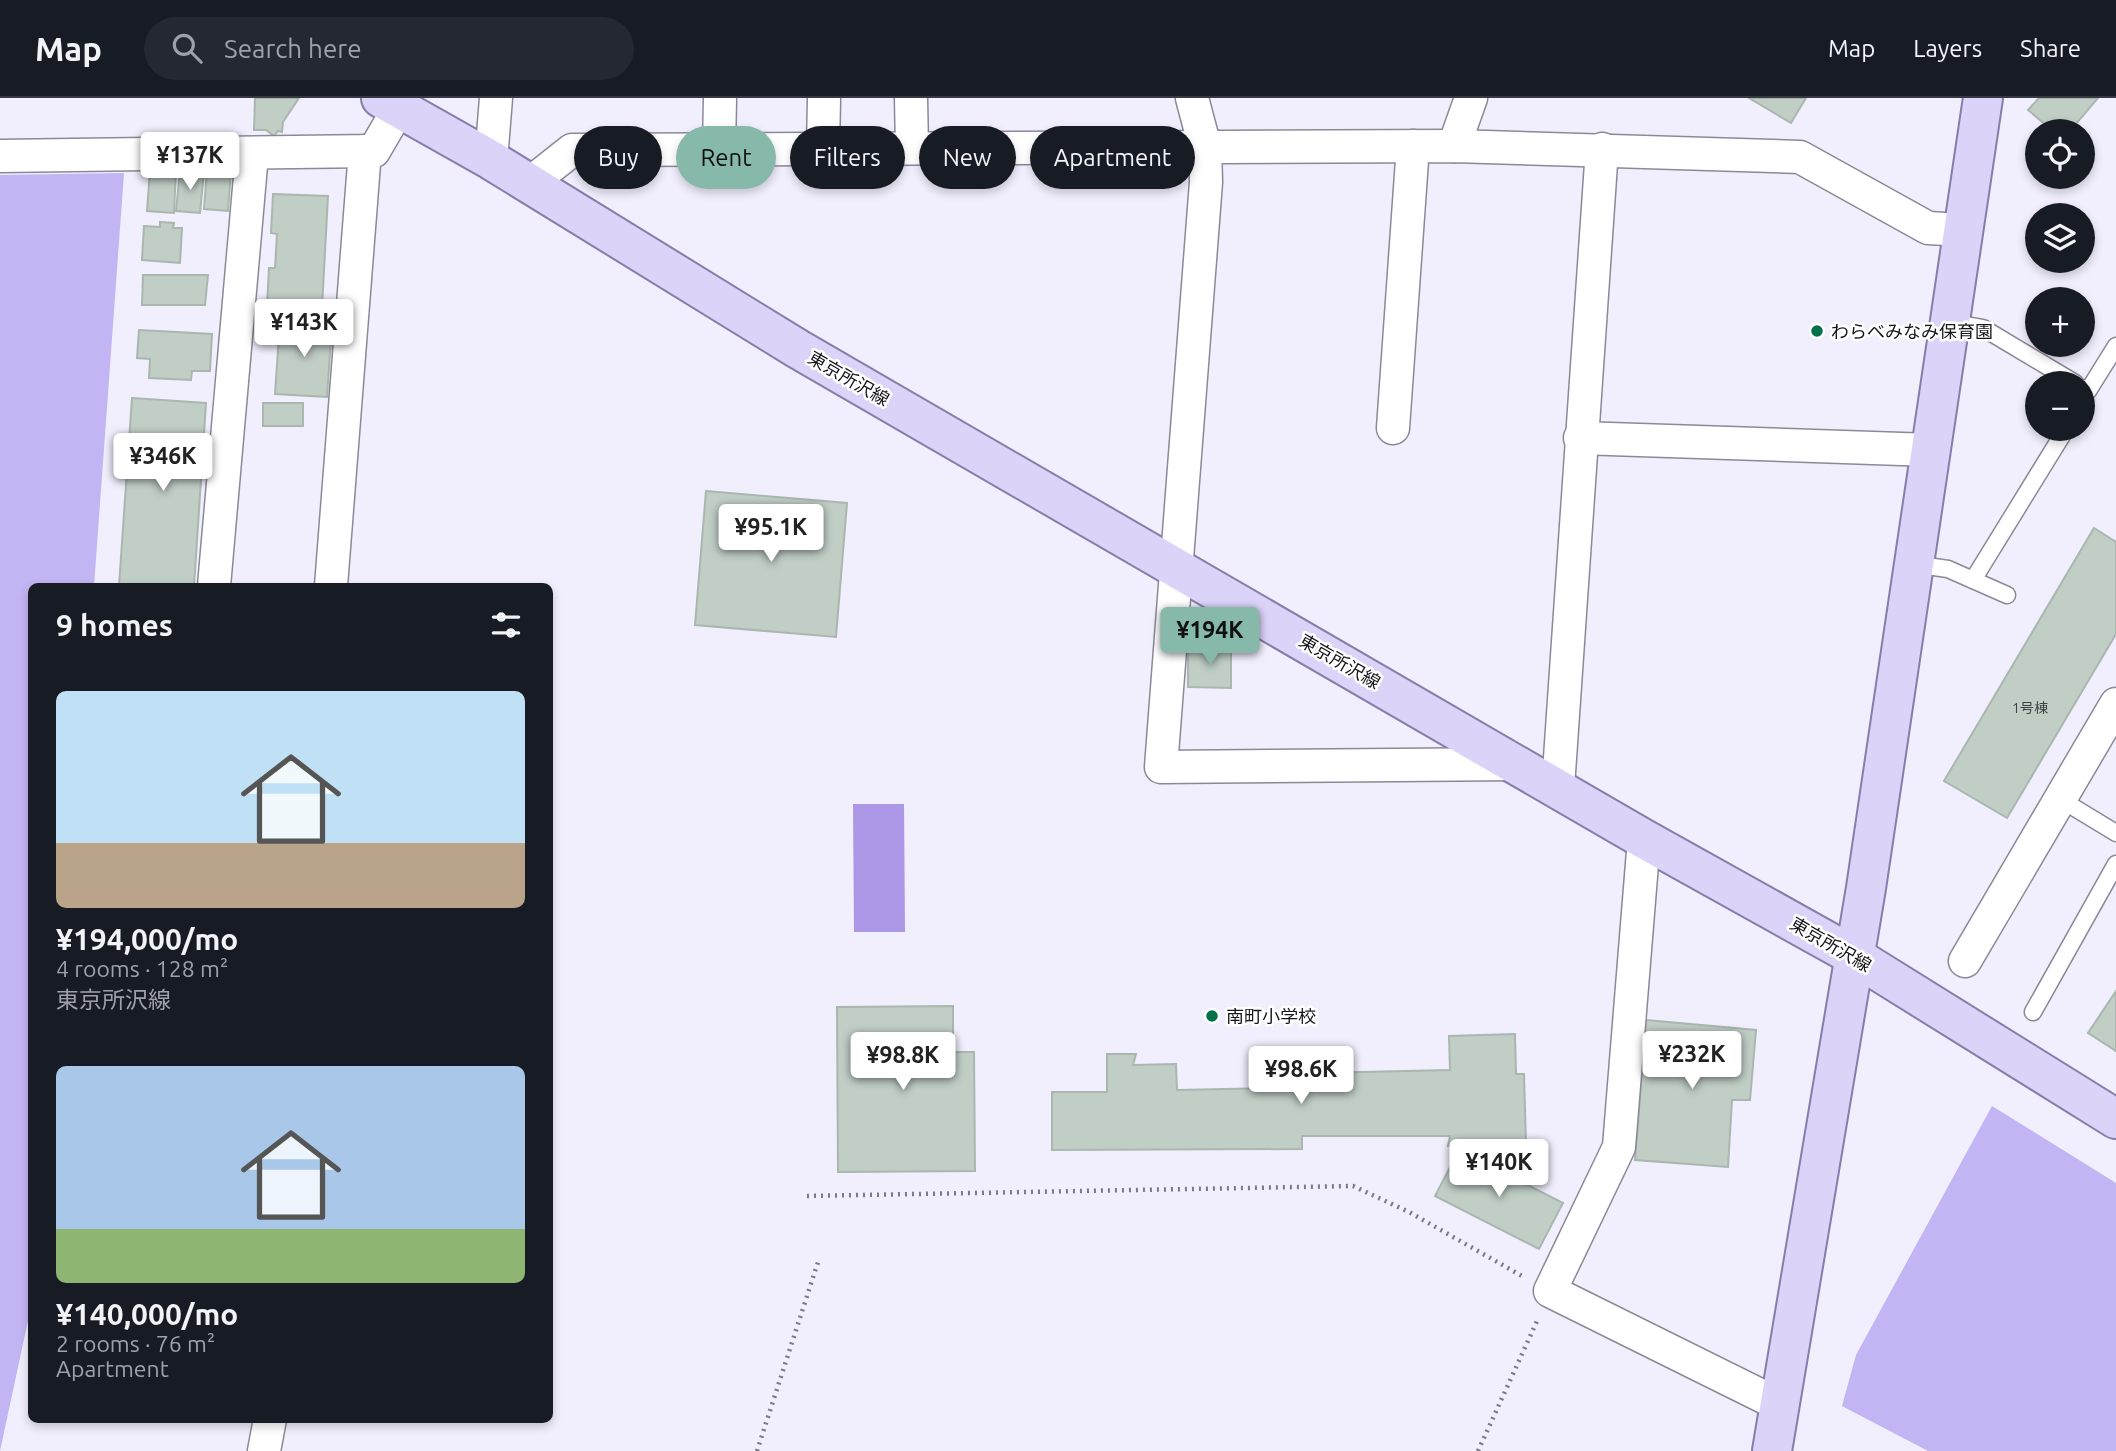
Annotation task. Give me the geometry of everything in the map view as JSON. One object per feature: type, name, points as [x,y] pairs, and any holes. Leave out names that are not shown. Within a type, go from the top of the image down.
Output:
[{"type":"main road","points":[[1772,1451],[1854,956],[1983,98]]},
{"type":"main road","name":"東京所沢線","points":[[390,103],[491,160],[799,349],[1519,764],[1644,839],[1854,956],[2116,1119]]},
{"type":"street","points":[[491,160],[496,98]]},
{"type":"street","points":[[719,126],[720,98]]},
{"type":"street","points":[[823,126],[824,98]]},
{"type":"street","points":[[911,98],[912,148]]},
{"type":"street","points":[[1192,98],[1205,147],[1206,182],[1161,766],[1519,764]]},
{"type":"street","points":[[1454,146],[1471,98]]},
{"type":"street","points":[[0,156],[374,151],[390,103]]},
{"type":"street","points":[[1393,428],[1413,146]]},
{"type":"street","points":[[905,148],[1454,146],[1800,156],[1928,229],[1964,230]]},
{"type":"street","points":[[529,184],[572,150],[676,149]]},
{"type":"street","points":[[1558,787],[1602,149]]},
{"type":"street","points":[[331,583],[365,151]]},
{"type":"street","points":[[214,583],[252,154]]},
{"type":"street","points":[[1580,438],[1931,450]]},
{"type":"street","points":[[1965,961],[2116,704]]},
{"type":"street","points":[[1644,839],[1619,1147],[1550,1292],[1780,1405]]},
{"type":"street","points":[[264,1451],[269,1423]]},
{"type":"lane","points":[[1950,322],[1983,328],[2051,371]]},
{"type":"lane","points":[[2095,374],[2116,346]]},
{"type":"lane","points":[[1973,580],[2059,441]]},
{"type":"lane","points":[[1913,564],[1948,569],[2007,595]]},
{"type":"lane","points":[[2060,799],[2116,833]]},
{"type":"lane","points":[[2033,1012],[2116,864]]},
{"type":"path","points":[[807,1196],[1353,1186],[1409,1212],[1550,1292],[1478,1451]]},
{"type":"path","points":[[757,1451],[818,1262]]},
{"type":"shaded area","points":[[124,173],[94,583],[28,583],[28,1321],[0,1451],[0,175]]},
{"type":"shaded area","points":[[853,804],[904,804],[905,932],[854,932]]},
{"type":"shaded area","points":[[1992,1106],[2116,1183],[2116,1451],[1928,1451],[1842,1406],[1856,1355]]},
{"type":"building","points":[[255,98],[299,98],[283,122],[282,132],[278,131],[274,136],[266,130],[254,130]]},
{"type":"building","points":[[1749,98],[1806,98],[1791,123]]},
{"type":"building","points":[[2039,98],[2098,98],[2080,119],[2039,119],[2028,110]]},
{"type":"building","points":[[207,169],[231,171],[228,211],[204,209]]},
{"type":"building","points":[[150,170],[176,171],[174,213],[147,211]]},
{"type":"building","points":[[180,170],[204,172],[200,213],[176,211]]},
{"type":"building","points":[[273,194],[328,196],[322,308],[267,305],[269,268],[275,268],[277,234],[271,233]]},
{"type":"building","points":[[160,222],[174,223],[173,228],[182,228],[180,263],[142,260],[144,226],[160,227]]},
{"type":"building","points":[[143,275],[208,275],[205,305],[142,305]]},
{"type":"building","points":[[280,321],[332,324],[327,397],[275,394]]},
{"type":"building","points":[[139,330],[212,334],[210,371],[192,371],[191,380],[149,378],[150,359],[137,358]]},
{"type":"building","points":[[132,398],[206,403],[194,583],[119,583]]},
{"type":"building","points":[[263,403],[303,403],[303,426],[263,426]]},
{"type":"building","points":[[706,491],[847,503],[836,637],[695,625]]},
{"type":"building","points":[[2094,528],[2116,542],[2116,634],[2007,818],[1944,781]]},
{"type":"building","points":[[1212,639],[1231,648],[1231,688],[1188,687],[1188,652],[1212,650]]},
{"type":"building","points":[[2116,991],[2116,1051],[2088,1033]]},
{"type":"building","points":[[953,1006],[953,1052],[974,1052],[975,1171],[838,1172],[837,1007]]},
{"type":"building","points":[[1646,1020],[1756,1030],[1750,1100],[1732,1100],[1728,1167],[1635,1160]]},
{"type":"building","points":[[1515,1034],[1516,1074],[1524,1074],[1526,1144],[1448,1146],[1450,1136],[1302,1136],[1302,1149],[1052,1150],[1052,1092],[1107,1092],[1107,1054],[1136,1054],[1133,1065],[1176,1064],[1177,1090],[1273,1088],[1272,1074],[1450,1070],[1449,1036]]},
{"type":"building","points":[[1459,1150],[1563,1203],[1539,1249],[1435,1196]]},
{"type":"place","name":"わらべみなみ保育園","points":[[1817,331]]},
{"type":"place","name":"南町小学校","points":[[1212,1016]]}]
